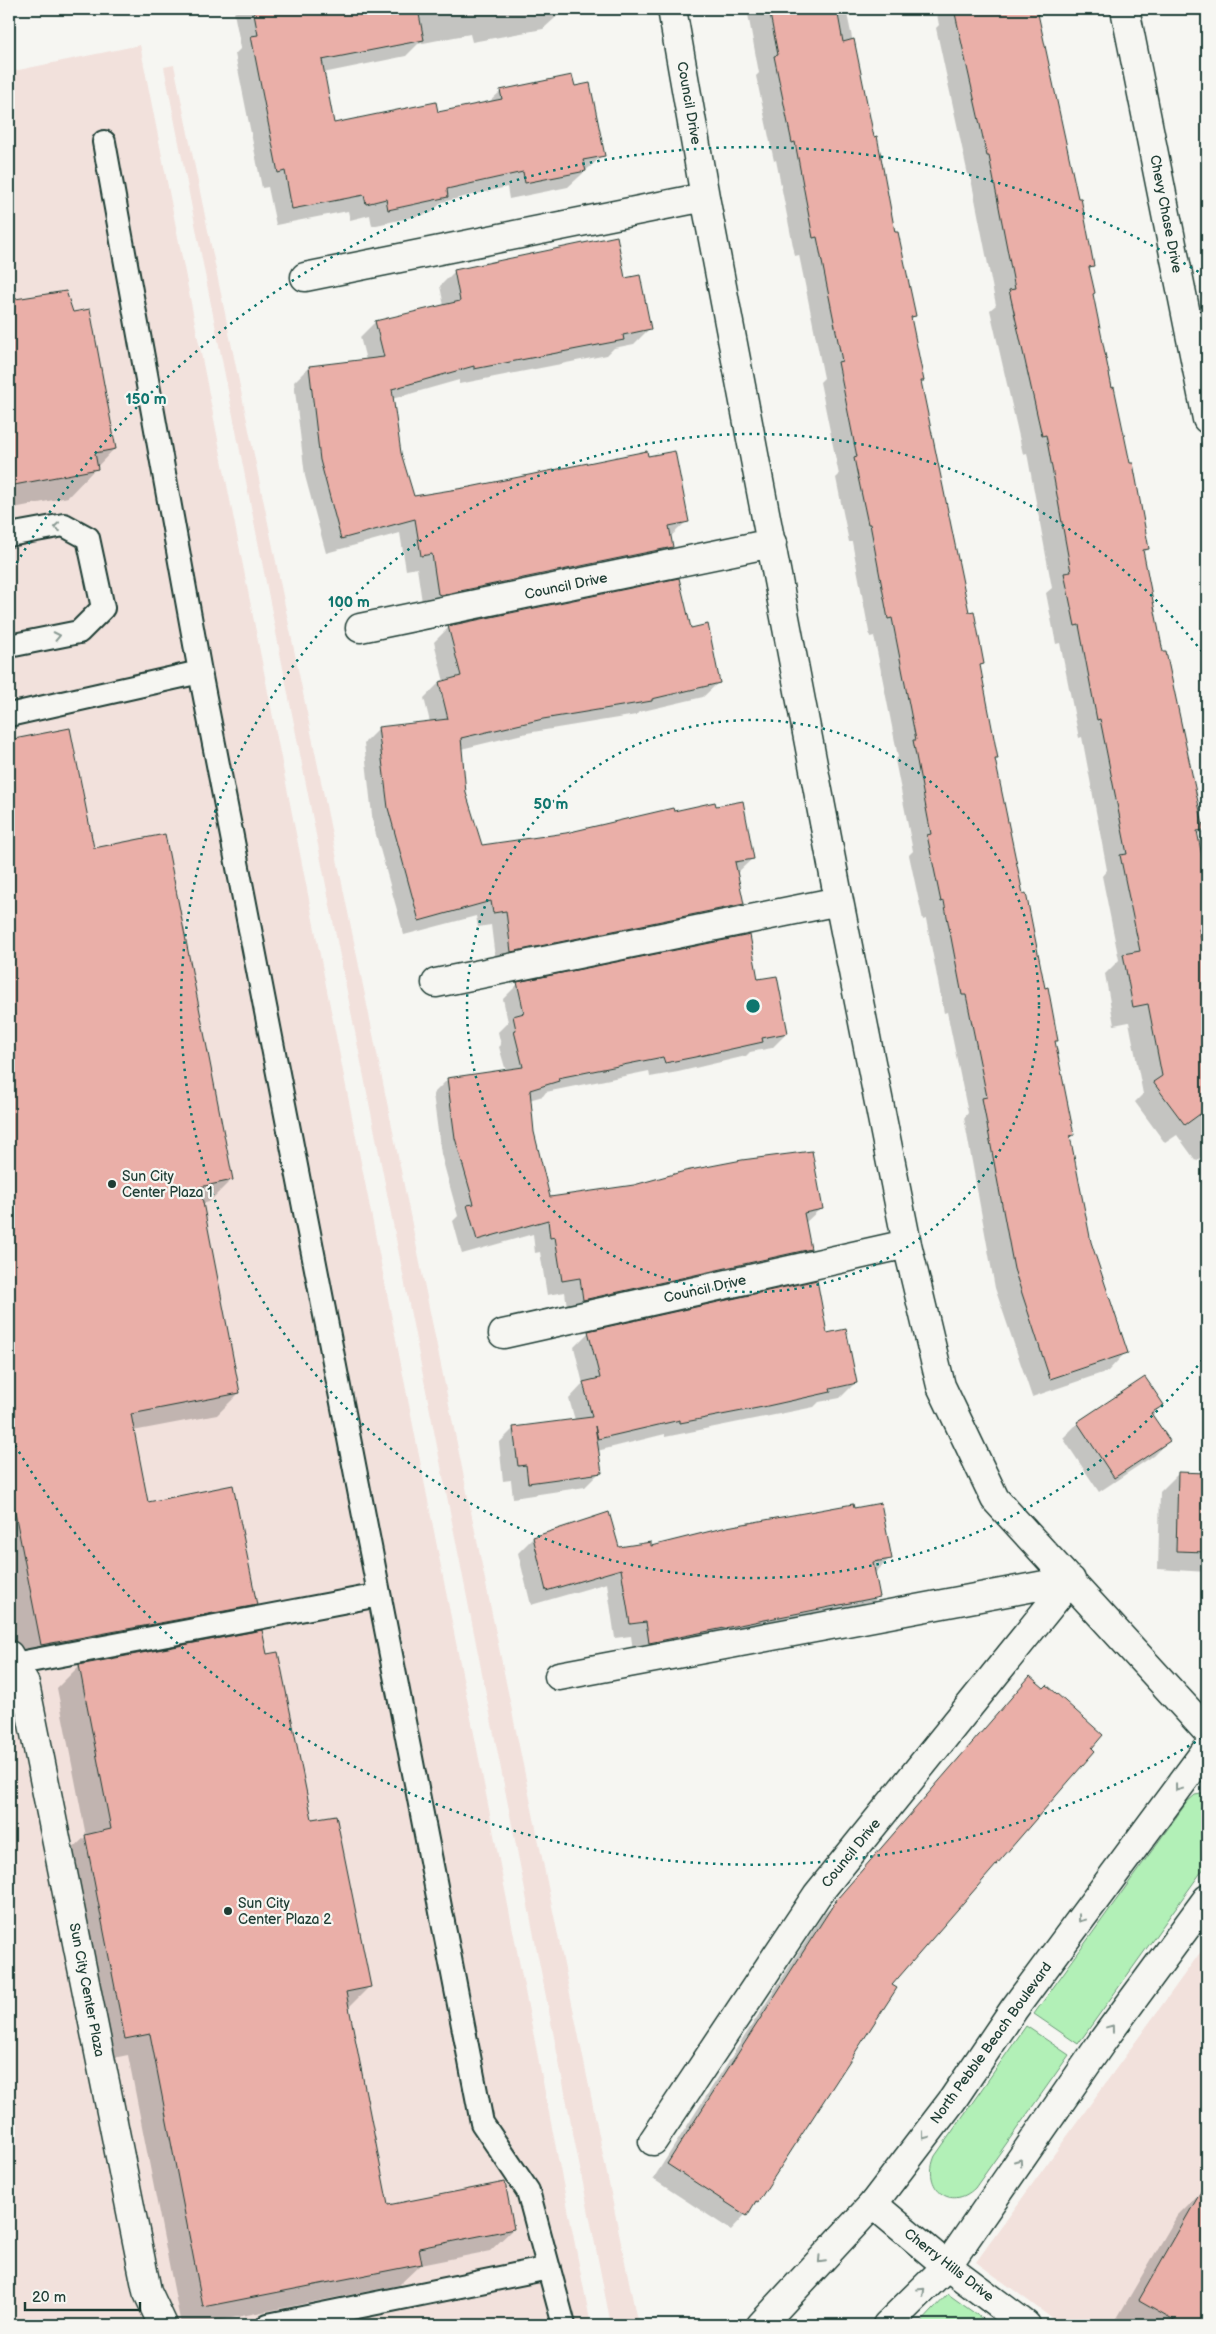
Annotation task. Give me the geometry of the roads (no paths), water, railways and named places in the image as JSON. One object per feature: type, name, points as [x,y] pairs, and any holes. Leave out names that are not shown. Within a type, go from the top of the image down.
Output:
[{"type":"street","name":"Council Drive","points":[[672,9],[705,197],[839,901],[907,1244],[941,1386],[995,1498],[1207,1731]]},
{"type":"street","name":"Chevy Chase Drive","points":[[1125,9],[1207,420]]},
{"type":"street","points":[[304,277],[705,197]]},
{"type":"street","name":"Council Drive","points":[[360,628],[772,543]]},
{"type":"street","points":[[436,983],[839,901]]},
{"type":"street","name":"Council Drive","points":[[503,1334],[907,1244]]},
{"type":"street","name":"Council Drive","points":[[653,2141],[817,1895],[1071,1580]]},
{"type":"street","points":[[559,1676],[1071,1580]]},
{"type":"street","name":"Sun City Center Plaza","points":[[11,1660],[25,1684],[147,2291],[163,2325]]},
{"type":"street","name":"North Pebble Beach Boulevard","points":[[760,2325],[873,2204],[950,2102],[1014,2009],[1207,1749]]},
{"type":"street","points":[[887,2325],[947,2266],[1104,2039],[1207,1899]]},
{"type":"street","name":"Cherry Hills Drive","points":[[873,2204],[947,2266],[1026,2325]]},
{"type":"lane","points":[[104,142],[200,672],[482,2123],[528,2191],[564,2325]]},
{"type":"lane","points":[[9,535],[64,525],[88,538],[103,608],[79,632],[9,646]]},
{"type":"lane","points":[[9,715],[200,672]]},
{"type":"lane","points":[[11,1660],[379,1595]]},
{"type":"lane","points":[[268,2325],[549,2268]]},
{"type":"place","name":"Sun City Center Plaza 1","points":[[112,1184]]},
{"type":"place","name":"Sun City Center Plaza 2","points":[[228,1911]]}]
